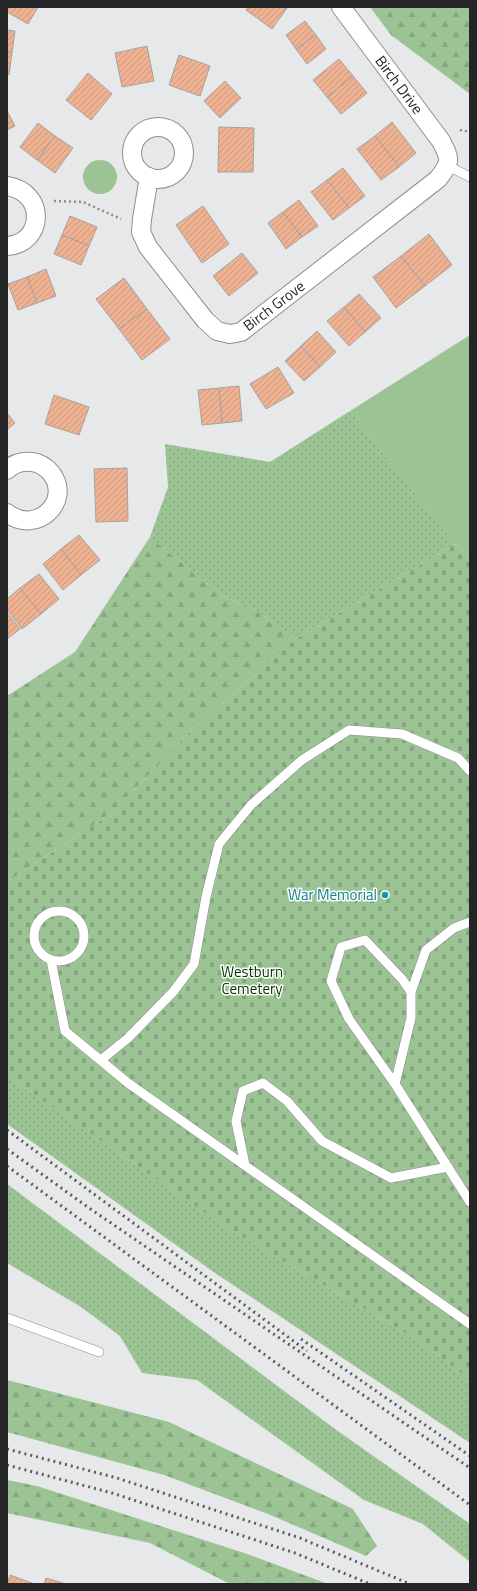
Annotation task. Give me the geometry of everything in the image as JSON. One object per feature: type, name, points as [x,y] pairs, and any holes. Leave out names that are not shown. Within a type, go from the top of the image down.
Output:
[{"type":"street","name":"Birch Drive","points":[[341,7],[441,141],[448,154],[448,166]]},
{"type":"street","name":"Birch Grove","points":[[148,177],[141,232],[148,247],[205,320],[217,331],[230,334],[241,332],[438,179],[448,166]]},
{"type":"street","points":[[7,186],[17,188],[27,195],[34,205],[36,218],[33,230],[25,239],[14,245],[7,246]]},
{"type":"street","points":[[7,470],[11,466],[23,461],[35,462],[46,468],[54,478],[58,490],[56,502],[49,512],[38,519],[26,521],[14,518],[7,513]]},
{"type":"lane","points":[[448,166],[470,177]]},
{"type":"lane","points":[[101,1060],[128,1038],[173,992],[194,964],[206,897],[219,844],[250,805],[302,760],[349,730],[402,734],[458,758],[470,771]]},
{"type":"lane","points":[[51,960],[63,961],[76,954],[83,945],[84,929],[77,918],[66,911],[51,911],[41,918],[34,930],[34,942],[37,948],[40,953],[51,960],[65,1031],[128,1083],[470,1324]]},
{"type":"lane","points":[[395,1084],[411,1018],[411,992],[426,950],[454,928],[470,922]]},
{"type":"lane","points":[[411,992],[402,979],[365,940],[341,947],[331,980],[349,1019],[395,1084],[470,1202]]},
{"type":"lane","points":[[245,1165],[236,1122],[243,1091],[263,1083],[287,1101],[322,1141],[391,1178],[448,1167]]},
{"type":"lane","points":[[7,1318],[99,1352]]},
{"type":"path","points":[[34,205],[54,201],[83,202],[128,223],[141,225]]},
{"type":"green space","points":[[370,7],[470,7],[470,94],[391,35]]},
{"type":"green space","points":[[97,160],[103,160],[112,165],[116,171],[116,183],[112,189],[103,194],[97,194],[88,189],[83,180],[83,174],[88,165]]},
{"type":"green space","points":[[470,335],[470,559],[455,544],[350,411]]},
{"type":"green space","points":[[350,411],[455,544],[296,639],[255,610],[223,596],[150,537],[168,487],[165,444],[270,462]]},
{"type":"green space","points":[[150,537],[223,596],[255,610],[296,639],[190,732],[112,813],[7,882],[7,696],[75,652]]},
{"type":"green space","name":"Westburn Cemetery","points":[[455,544],[470,559],[470,1380],[415,1339],[222,1225],[7,1076],[7,882],[112,813],[190,732],[296,639]]},
{"type":"green space","points":[[7,1076],[222,1225],[415,1339],[470,1380],[470,1443],[215,1273],[7,1124]]},
{"type":"green space","points":[[7,1184],[335,1429],[470,1524],[470,1562],[423,1524],[364,1500],[197,1380],[142,1373],[120,1336],[81,1307],[7,1263]]},
{"type":"green space","points":[[7,1380],[169,1422],[353,1509],[377,1546],[366,1556],[268,1514],[164,1475],[7,1432]]},
{"type":"green space","points":[[7,1480],[37,1486],[247,1554],[328,1584],[230,1584],[150,1543],[7,1513]]},
{"type":"building","points":[[7,7],[38,7],[28,24],[7,12]]},
{"type":"building","points":[[248,7],[287,8],[272,29],[246,10]]},
{"type":"building","points":[[305,21],[316,35],[296,49],[286,35]]},
{"type":"building","points":[[7,30],[15,31],[12,53],[7,52]]},
{"type":"building","points":[[316,35],[326,49],[307,64],[296,49]]},
{"type":"building","points":[[147,46],[154,81],[122,87],[115,53]]},
{"type":"building","points":[[7,52],[12,53],[9,75],[7,74]]},
{"type":"building","points":[[179,55],[210,66],[200,96],[169,85]]},
{"type":"building","points":[[339,59],[353,76],[327,97],[313,80]]},
{"type":"building","points":[[88,73],[112,94],[91,120],[66,100]]},
{"type":"building","points":[[353,76],[367,93],[341,114],[327,97]]},
{"type":"building","points":[[225,81],[241,98],[220,118],[204,101]]},
{"type":"building","points":[[7,111],[15,126],[7,130]]},
{"type":"building","points":[[392,122],[416,153],[399,167],[375,136]]},
{"type":"building","points":[[38,123],[55,136],[37,160],[20,147]]},
{"type":"building","points":[[219,127],[254,128],[253,172],[218,172]]},
{"type":"building","points":[[55,136],[73,148],[55,173],[37,160]]},
{"type":"building","points":[[375,136],[399,167],[381,180],[357,149]]},
{"type":"building","points":[[343,168],[365,196],[349,208],[327,180]]},
{"type":"building","points":[[327,180],[349,208],[333,220],[311,192]]},
{"type":"building","points":[[299,200],[318,226],[302,237],[283,212]]},
{"type":"building","points":[[203,206],[229,244],[202,263],[176,225]]},
{"type":"building","points":[[283,212],[302,237],[286,249],[268,223]]},
{"type":"building","points":[[70,216],[97,227],[89,246],[62,235]]},
{"type":"building","points":[[429,234],[452,265],[425,286],[401,256]]},
{"type":"building","points":[[62,235],[89,246],[81,265],[54,254]]},
{"type":"building","points":[[242,253],[258,273],[229,296],[213,276]]},
{"type":"building","points":[[401,256],[425,286],[396,308],[373,277]]},
{"type":"building","points":[[46,269],[56,296],[37,303],[27,277]]},
{"type":"building","points":[[27,277],[37,303],[18,310],[8,284]]},
{"type":"building","points":[[124,278],[147,309],[119,329],[96,299]]},
{"type":"building","points":[[359,294],[381,318],[365,332],[344,307]]},
{"type":"building","points":[[344,307],[365,332],[349,346],[327,321]]},
{"type":"building","points":[[147,309],[170,339],[142,360],[119,329]]},
{"type":"building","points":[[317,331],[336,352],[320,367],[301,346]]},
{"type":"building","points":[[301,346],[320,367],[304,381],[285,361]]},
{"type":"building","points":[[278,367],[294,393],[266,409],[250,384]]},
{"type":"building","points":[[239,386],[242,421],[222,423],[219,388]]},
{"type":"building","points":[[219,388],[222,423],[202,425],[198,390]]},
{"type":"building","points":[[54,395],[89,407],[79,435],[45,424]]},
{"type":"building","points":[[7,413],[15,423],[7,430]]},
{"type":"building","points":[[127,468],[128,521],[96,522],[94,469]]},
{"type":"building","points":[[79,535],[100,560],[81,575],[61,549]]},
{"type":"building","points":[[61,549],[81,575],[63,590],[43,564]]},
{"type":"building","points":[[39,574],[59,599],[41,614],[20,588]]},
{"type":"building","points":[[20,588],[41,614],[22,629],[7,610],[7,599]]},
{"type":"building","points":[[7,613],[20,629],[7,639]]},
{"type":"building","points":[[10,1575],[32,1583],[7,1584]]},
{"type":"building","points":[[46,1578],[66,1584],[44,1584]]},
{"type":"railway","points":[[7,1130],[307,1351]]},
{"type":"railway","points":[[7,1149],[89,1208],[470,1468]]},
{"type":"railway","points":[[7,1166],[470,1505]]},
{"type":"railway","points":[[301,1339],[470,1456]]},
{"type":"railway","points":[[7,1449],[117,1478],[300,1538],[410,1584]]},
{"type":"railway","points":[[7,1465],[112,1493],[295,1553],[370,1584]]},
{"type":"place","name":"War Memorial","points":[[385,895]]}]
